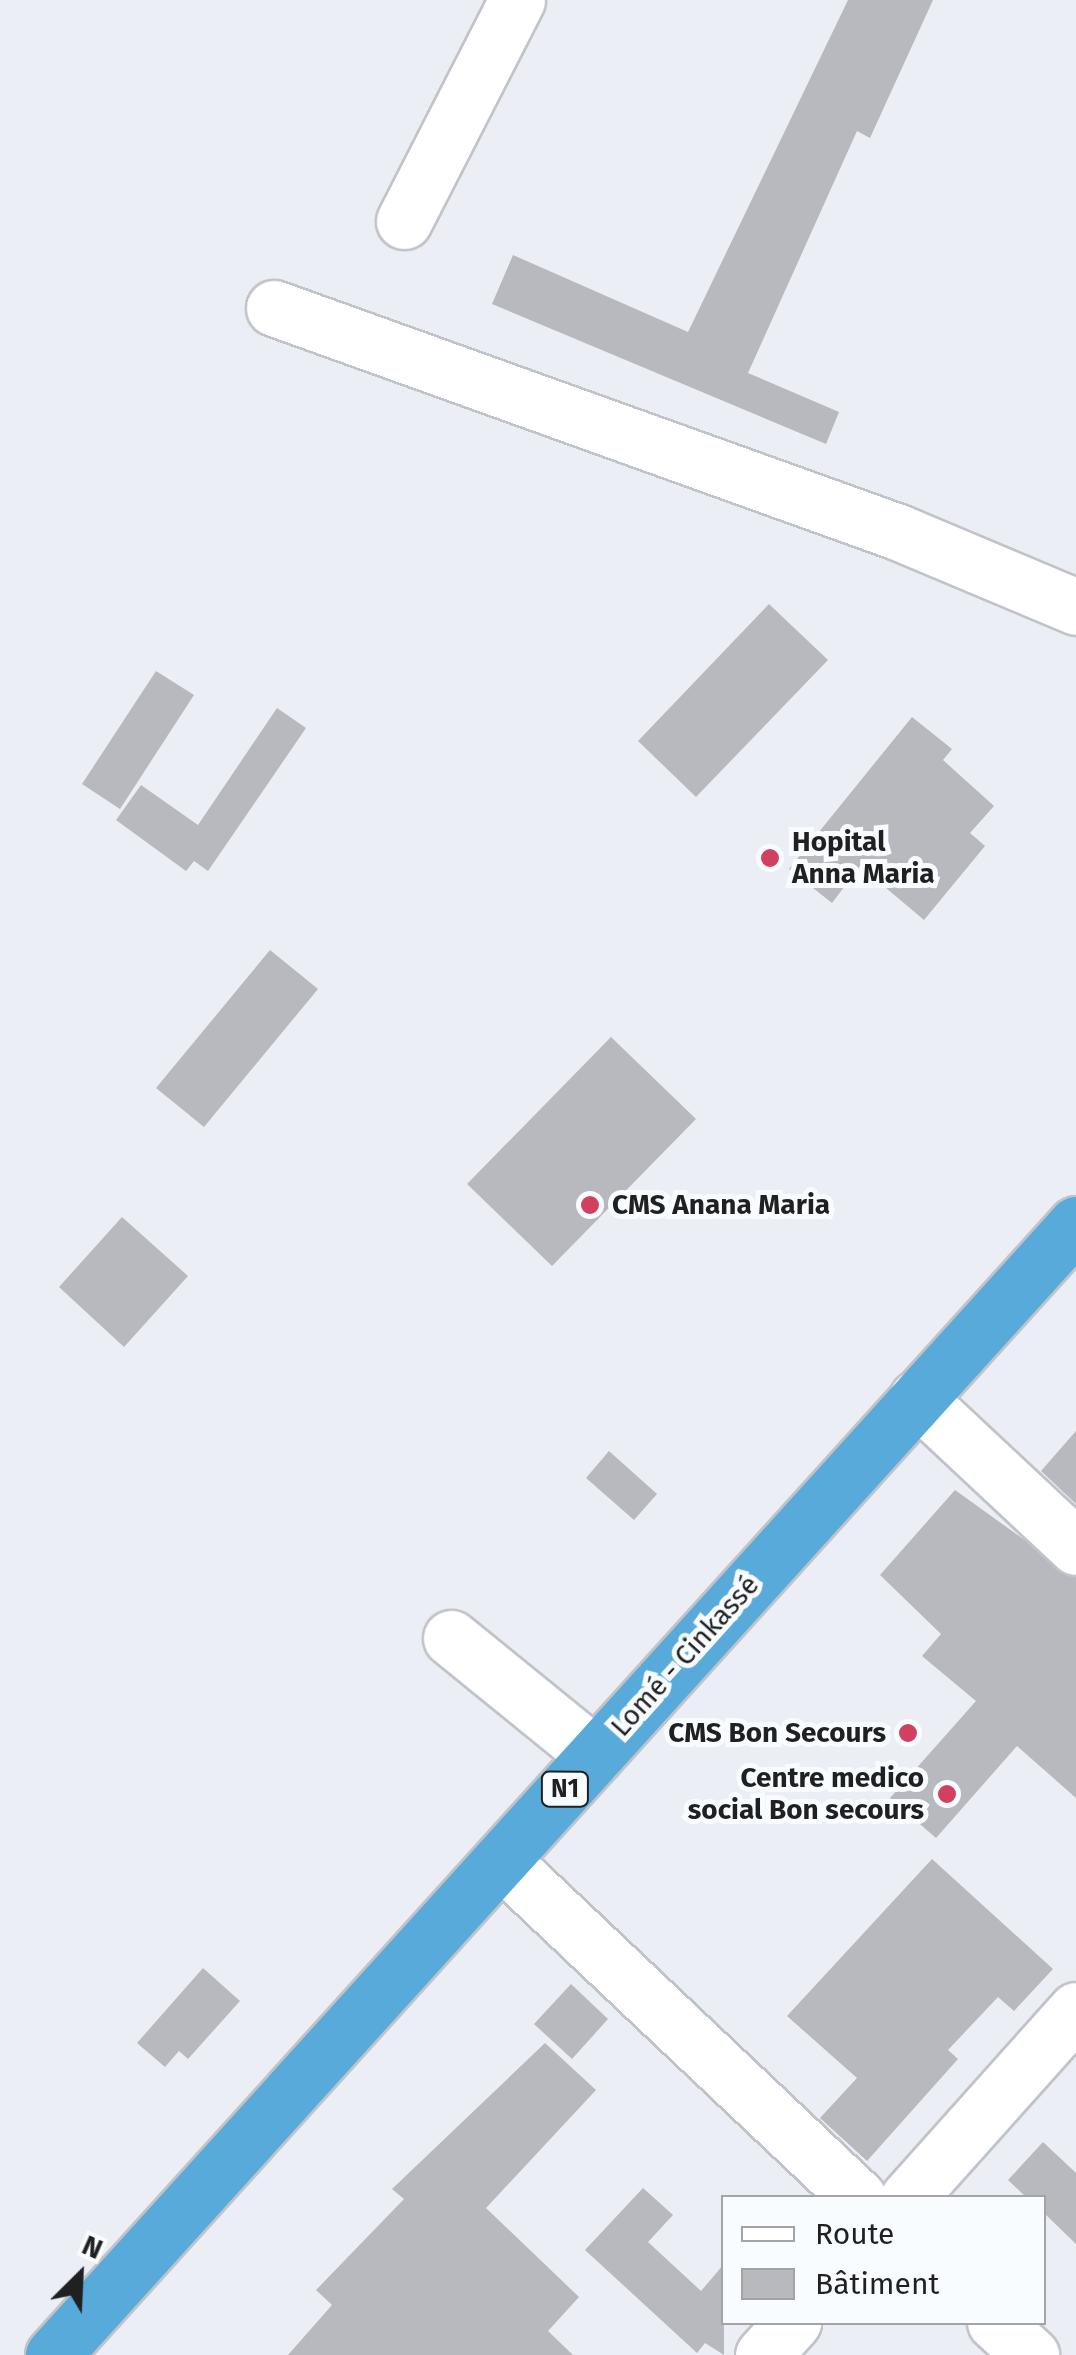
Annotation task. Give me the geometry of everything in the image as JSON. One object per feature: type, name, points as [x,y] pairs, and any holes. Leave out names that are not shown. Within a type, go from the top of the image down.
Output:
[{"type":"highway","name":"Lomé - Cinkassé","points":[[53,2355],[1076,1224]]},
{"type":"street","points":[[404,221],[516,0]]},
{"type":"street","points":[[274,308],[898,532],[1076,607]]},
{"type":"street","points":[[917,1398],[1076,1547]]},
{"type":"street","points":[[451,1638],[596,1755]]},
{"type":"street","points":[[501,1860],[856,2195]]},
{"type":"street","points":[[911,2195],[1076,2010]]},
{"type":"street","points":[[763,2355],[790,2325]]},
{"type":"street","points":[[998,2325],[1031,2355]]},
{"type":"building","points":[[848,0],[933,0],[870,138],[857,131],[748,373],[839,412],[826,444],[492,304],[513,255],[688,332]]},
{"type":"building","points":[[769,604],[828,660],[696,797],[638,741]]},
{"type":"building","points":[[156,671],[194,695],[120,809],[82,784]]},
{"type":"building","points":[[277,708],[306,728],[208,871],[194,861],[186,871],[116,820],[141,785],[198,825]]},
{"type":"building","points":[[912,717],[952,749],[943,760],[994,806],[970,833],[985,846],[924,920],[860,866],[832,903],[789,869]]},
{"type":"building","points":[[270,950],[318,989],[204,1127],[156,1088]]},
{"type":"building","points":[[611,1037],[696,1119],[552,1266],[467,1184]]},
{"type":"building","points":[[122,1217],[188,1276],[124,1347],[59,1287]]},
{"type":"building","points":[[1076,1431],[1076,1504],[1041,1471]]},
{"type":"building","points":[[609,1451],[657,1494],[634,1520],[586,1478]]},
{"type":"building","points":[[955,1490],[1076,1577],[1076,1798],[1017,1746],[936,1838],[890,1798],[976,1701],[922,1656],[941,1634],[880,1575]]},
{"type":"building","points":[[932,1859],[1053,1969],[1014,2011],[998,1997],[948,2050],[958,2059],[867,2161],[820,2118],[857,2078],[787,2016]]},
{"type":"building","points":[[203,1968],[240,2001],[188,2059],[179,2051],[165,2067],[137,2043]]},
{"type":"building","points":[[571,1984],[608,2019],[572,2059],[534,2024]]},
{"type":"building","points":[[545,2043],[596,2090],[486,2208],[579,2297],[548,2331],[573,2355],[288,2355],[332,2305],[316,2290],[404,2199],[392,2189]]},
{"type":"building","points":[[1043,2142],[1076,2173],[1076,2244],[1046,2215],[1046,2195],[1024,2195],[1008,2180]]},
{"type":"building","points":[[643,2188],[673,2215],[648,2242],[701,2291],[721,2268],[724,2355],[705,2343],[697,2353],[585,2250]]},
{"type":"place","name":"Hopital Anna Maria","points":[[770,858]]},
{"type":"place","name":"CMS Anana Maria","points":[[590,1205]]},
{"type":"place","name":"CMS Bon Secours","points":[[908,1733]]},
{"type":"place","name":"Centre medico social Bon secours","points":[[947,1794]]}]
